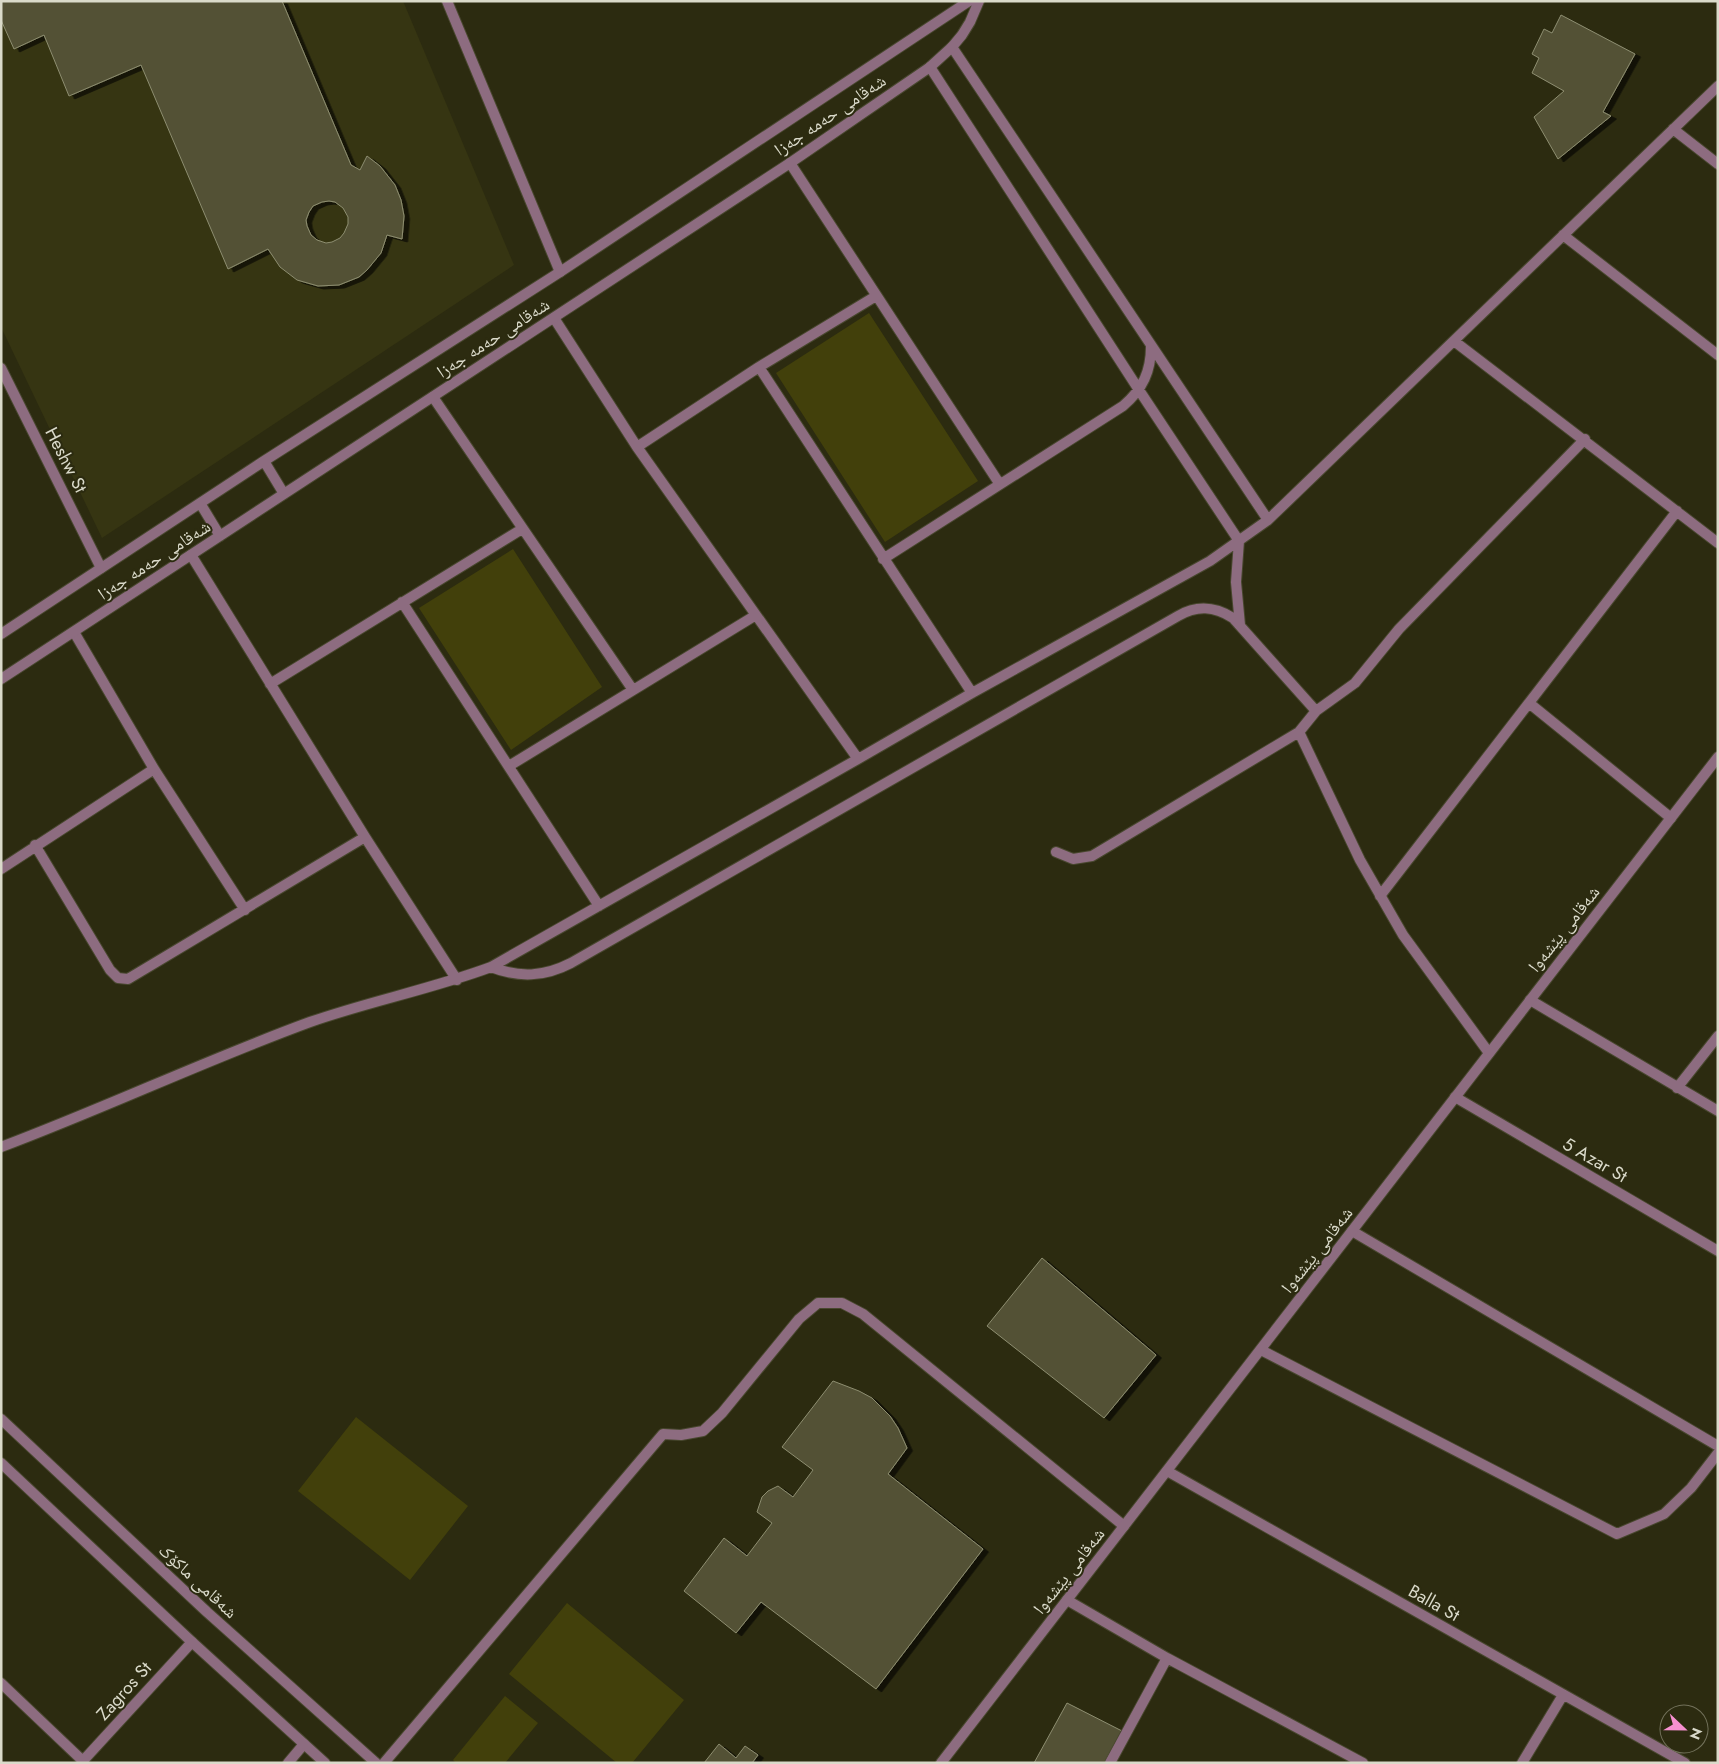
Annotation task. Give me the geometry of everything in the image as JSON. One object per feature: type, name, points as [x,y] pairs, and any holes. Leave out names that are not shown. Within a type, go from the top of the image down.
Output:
[{"type":"street","points":[[447,1],[560,272]]},
{"type":"street","name":"شەقامی حەمە جەزا","points":[[1,634],[200,503],[560,272],[970,1]]},
{"type":"street","name":"شەقامی حەمە جەزا","points":[[1,679],[790,163],[930,67],[952,47],[970,22],[980,1]]},
{"type":"street","points":[[952,47],[1268,520]]},
{"type":"street","points":[[930,67],[1239,542],[1236,582],[1240,625]]},
{"type":"street","points":[[1,1147],[308,1023],[368,1003],[457,980],[491,967],[972,693],[1210,561],[1268,520],[1718,86]]},
{"type":"street","points":[[1673,129],[1718,164]]},
{"type":"street","points":[[790,163],[1000,483]]},
{"type":"street","points":[[1563,235],[1718,355]]},
{"type":"street","points":[[637,447],[759,367],[876,296]]},
{"type":"street","points":[[554,318],[637,447],[858,759]]},
{"type":"street","points":[[1454,341],[1718,542]]},
{"type":"street","points":[[883,558],[1123,406],[1139,390],[1149,369],[1151,346]]},
{"type":"street","points":[[759,367],[972,693]]},
{"type":"street","name":"Heshw St","points":[[1,368],[101,568]]},
{"type":"street","points":[[433,397],[633,690]]},
{"type":"street","points":[[1056,852],[1073,860],[1092,856],[1299,732],[1316,711],[1354,683],[1399,629],[1585,440]]},
{"type":"street","points":[[264,462],[284,494]]},
{"type":"street","points":[[200,503],[220,536]]},
{"type":"street","points":[[1380,896],[1677,511]]},
{"type":"street","points":[[270,684],[522,528]]},
{"type":"street","points":[[191,555],[365,837],[457,980]]},
{"type":"street","points":[[402,602],[599,906]]},
{"type":"street","points":[[491,967],[511,974],[535,975],[566,966],[1186,611],[1195,608],[1214,609],[1224,612],[1240,625],[1316,711]]},
{"type":"street","points":[[509,766],[756,615]]},
{"type":"street","points":[[74,632],[154,769],[245,910]]},
{"type":"street","points":[[1529,703],[1671,818]]},
{"type":"street","points":[[1299,732],[1360,860],[1403,935],[1489,1053]]},
{"type":"street","name":"شەقامی پێشەوا","points":[[941,1763],[1718,757]]},
{"type":"street","points":[[1,869],[154,769]]},
{"type":"street","points":[[35,846],[110,970],[118,978],[122,979],[133,977],[365,837]]},
{"type":"street","points":[[1530,1000],[1718,1111]]},
{"type":"street","points":[[1677,1088],[1718,1036]]},
{"type":"street","name":"5 Azar St","points":[[1455,1097],[1718,1251]]},
{"type":"street","points":[[1352,1232],[1718,1446]]},
{"type":"street","points":[[384,1763],[663,1434],[702,1431],[722,1414],[799,1319],[818,1303],[842,1303],[862,1314],[1124,1526]]},
{"type":"street","points":[[1260,1350],[1617,1534],[1664,1514],[1691,1488],[1718,1453]]},
{"type":"street","name":"شەقامی ماکۆک","points":[[1,1420],[207,1612],[376,1763]]},
{"type":"street","points":[[1,1463],[192,1642],[325,1763]]},
{"type":"street","name":"Balla St","points":[[1166,1471],[1685,1763]]},
{"type":"street","points":[[1067,1600],[1167,1658],[1363,1763]]},
{"type":"street","name":"Zagros St","points":[[82,1762],[192,1642]]},
{"type":"street","points":[[1110,1763],[1167,1658]]},
{"type":"street","points":[[1,1683],[82,1762]]},
{"type":"street","points":[[1522,1763],[1563,1695]]},
{"type":"street","points":[[288,1763],[304,1744]]},
{"type":"shaded area","points":[[1,1],[403,1],[514,265],[102,538],[1,327]]},
{"type":"shaded area","points":[[869,313],[978,481],[885,542],[776,373]]},
{"type":"shaded area","points":[[513,549],[602,687],[511,750],[419,608]]},
{"type":"shaded area","points":[[356,1417],[468,1506],[410,1580],[298,1491]]},
{"type":"shaded area","points":[[567,1603],[684,1700],[632,1763],[617,1763],[509,1674]]},
{"type":"shaded area","points":[[505,1696],[538,1723],[505,1763],[456,1763],[453,1760]]},
{"type":"building","points":[[1,1],[282,1],[351,165],[360,170],[367,156],[380,166],[395,185],[401,200],[404,216],[402,239],[387,235],[381,253],[367,270],[359,277],[339,285],[318,286],[297,280],[280,267],[268,249],[228,269],[141,65],[69,96],[44,35],[14,49],[1,20]],"holes":[[[322,202],[335,202],[343,208],[348,217],[348,224],[344,233],[340,238],[332,242],[326,243],[317,240],[311,235],[307,226],[306,220],[309,212],[313,206]]]},
{"type":"building","points":[[1561,15],[1635,54],[1603,112],[1611,116],[1558,159],[1534,117],[1564,91],[1532,73],[1539,58],[1532,54],[1544,29],[1552,33]]},
{"type":"building","points":[[1042,1258],[1156,1355],[1104,1418],[987,1326]]},
{"type":"building","points":[[833,1381],[872,1398],[890,1416],[898,1428],[907,1448],[888,1474],[983,1549],[876,1689],[761,1602],[736,1633],[684,1591],[724,1538],[747,1556],[772,1523],[757,1512],[762,1497],[768,1491],[778,1486],[793,1497],[813,1470],[782,1447]]},
{"type":"building","points":[[1067,1703],[1122,1731],[1104,1763],[1034,1763]]},
{"type":"building","points":[[719,1744],[736,1758],[745,1746],[758,1755],[752,1763],[704,1763]]}]
